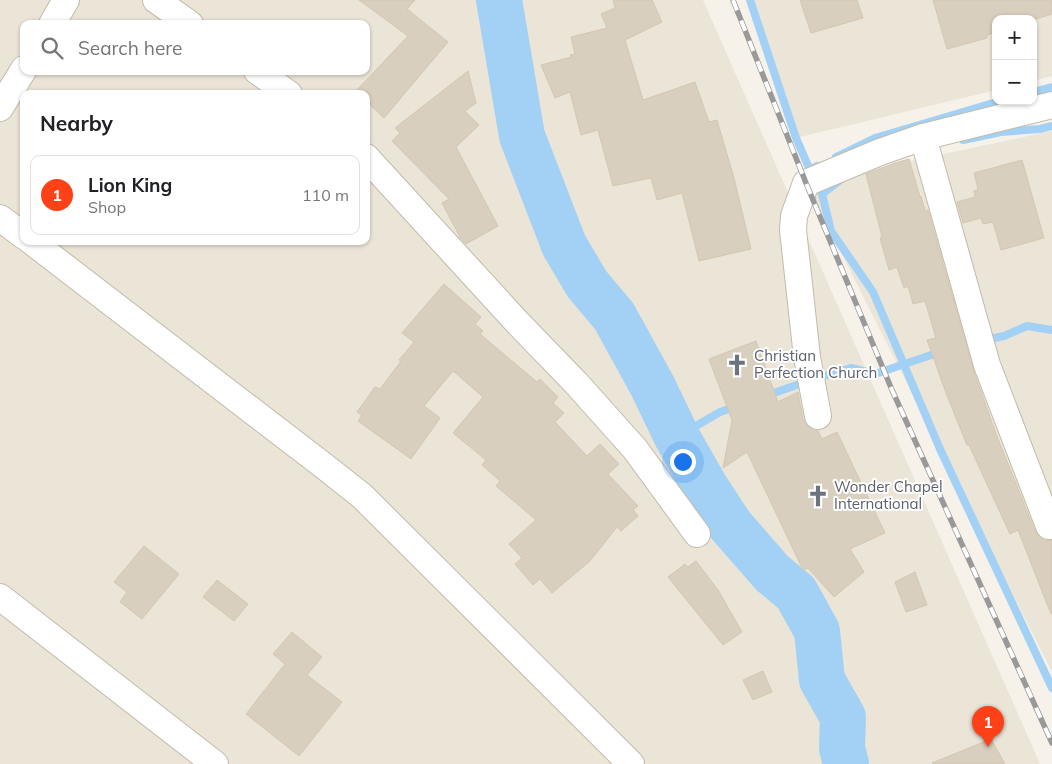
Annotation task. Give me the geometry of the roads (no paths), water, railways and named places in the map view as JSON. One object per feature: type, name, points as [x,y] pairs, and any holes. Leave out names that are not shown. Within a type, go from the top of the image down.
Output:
[{"type":"street","points":[[54,20],[66,0]]},
{"type":"street","points":[[156,0],[184,20]]},
{"type":"street","points":[[0,108],[20,75]]},
{"type":"street","points":[[263,75],[283,90]]},
{"type":"street","points":[[818,416],[807,357],[793,230],[794,216],[806,184],[880,152],[923,137],[1052,105]]},
{"type":"street","points":[[923,137],[987,365],[1049,526]]},
{"type":"street","points":[[370,161],[635,449],[697,534]]},
{"type":"street","points":[[0,218],[20,233]]},
{"type":"street","points":[[36,245],[362,496],[474,610],[548,680],[631,764]]},
{"type":"street","points":[[0,596],[215,764]]},
{"type":"waterway","points":[[499,0],[522,136],[564,245],[587,284],[614,316],[652,385],[677,437],[706,488],[731,526],[772,573],[796,593],[817,631],[822,680],[843,717],[842,748],[846,764]]},
{"type":"waterway","points":[[750,0],[796,138],[810,170],[817,166]]},
{"type":"waterway","points":[[1037,91],[1052,87]]},
{"type":"waterway","points":[[836,157],[875,138],[992,103]]},
{"type":"waterway","points":[[963,140],[1001,132],[1040,129],[1052,126]]},
{"type":"waterway","points":[[839,181],[822,194],[831,231],[873,292],[940,449],[1052,688]]},
{"type":"waterway","points":[[985,340],[1004,336],[1027,326],[1052,330]]},
{"type":"waterway","points":[[765,396],[851,368],[875,374],[940,352]]},
{"type":"waterway","points":[[677,437],[720,412],[738,406]]},
{"type":"railway","points":[[733,0],[892,390],[1052,743]]},
{"type":"place","name":"Christian Perfection Church","points":[[737,365]]},
{"type":"place","name":"Wonder Chapel International","points":[[818,496]]},
{"type":"place","name":"Lion King","points":[[988,747]]}]
